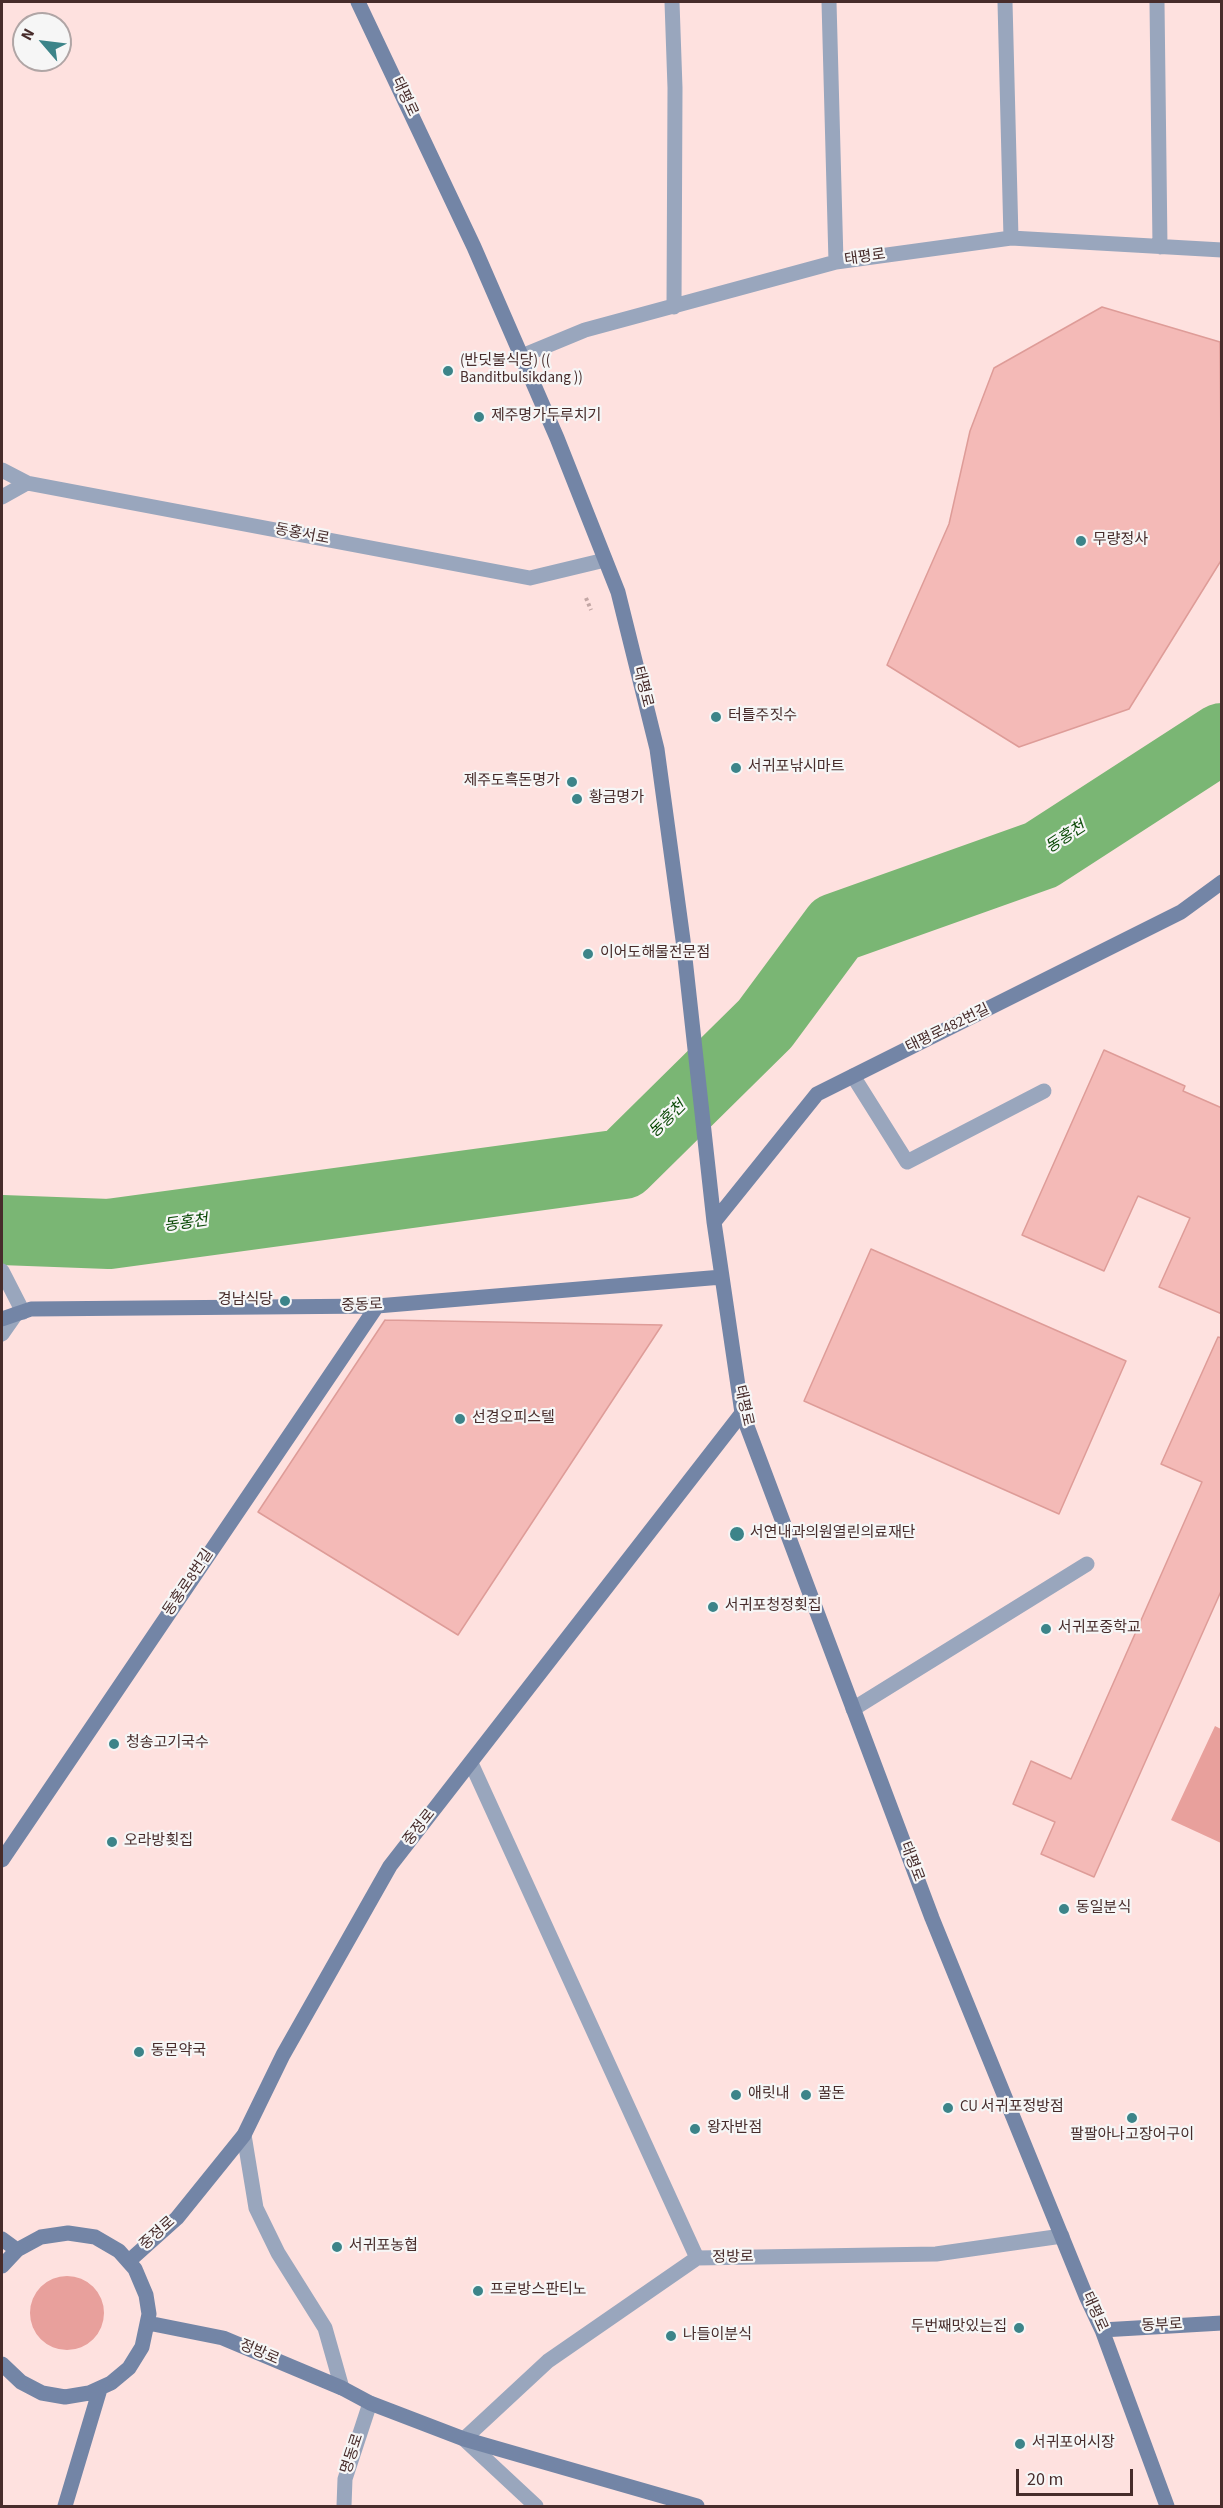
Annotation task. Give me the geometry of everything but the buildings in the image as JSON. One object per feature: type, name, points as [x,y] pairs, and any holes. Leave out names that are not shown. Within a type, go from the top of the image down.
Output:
[{"type":"main road","name":"태평로","points":[[358,2],[474,247],[522,356],[618,592],[657,749],[689,998],[714,1222],[742,1413],[932,1918],[1102,2330],[1167,2506]]},
{"type":"main road","name":"태평로482번길","points":[[714,1222],[816,1094],[1181,912],[1221,882]]},
{"type":"main road","name":"중동로","points":[[14,1315],[31,1310],[377,1306],[722,1277]]},
{"type":"main road","name":"동홍로8번길","points":[[2,1860],[377,1306]]},
{"type":"main road","name":"중정로","points":[[129,2261],[177,2218],[244,2135],[283,2055],[390,1866],[742,1413]]},
{"type":"main road","points":[[2,2266],[17,2250],[41,2237],[54,2234],[82,2234],[108,2244],[129,2261],[139,2277],[146,2295],[148,2324],[142,2347],[129,2368],[100,2389],[65,2397],[42,2393],[21,2382],[2,2364]]},
{"type":"main road","points":[[2,2239],[17,2250]]},
{"type":"main road","name":"동부로","points":[[1102,2330],[1221,2323]]},
{"type":"main road","name":"정방로","points":[[148,2324],[223,2338],[342,2388],[370,2403],[464,2439],[697,2506]]},
{"type":"main road","points":[[65,2506],[100,2389]]},
{"type":"street","points":[[672,2],[675,88],[674,307]]},
{"type":"street","points":[[830,2],[836,262]]},
{"type":"street","points":[[1005,2],[1011,238]]},
{"type":"street","points":[[1157,2],[1160,247]]},
{"type":"street","name":"태평로","points":[[522,356],[585,330],[836,262],[1011,238],[1221,250]]},
{"type":"street","name":"동홍서로","points":[[2,470],[27,483],[530,578],[605,560]]},
{"type":"street","points":[[2,497],[27,483]]},
{"type":"street","points":[[853,1076],[907,1162],[1044,1091]]},
{"type":"street","points":[[2,1271],[14,1315],[2,1334]]},
{"type":"street","points":[[853,1710],[1087,1564]]},
{"type":"street","points":[[471,1763],[697,2258]]},
{"type":"street","points":[[244,2135],[256,2208],[278,2253],[325,2328],[342,2388]]},
{"type":"street","name":"정방로","points":[[464,2439],[548,2361],[697,2258],[936,2254],[1062,2236]]},
{"type":"street","name":"명동로","points":[[344,2506],[345,2479],[370,2403]]},
{"type":"street","points":[[464,2439],[536,2506]]},
{"type":"shaded area","points":[[1215,1726],[1221,1729],[1221,1843],[1171,1820]]},
{"type":"shaded area","points":[[67,2276],[81,2279],[93,2287],[101,2299],[104,2313],[101,2327],[93,2339],[81,2347],[67,2350],[53,2347],[41,2339],[33,2327],[30,2313],[33,2299],[41,2287],[53,2279]]},
{"type":"waterway","name":"동홍천","points":[[2,1230],[109,1234],[623,1164],[765,1024],[836,928],[1041,855],[1222,738]]},
{"type":"place","name":"(반딧불식당) (( Banditbulsikdang ))","points":[[448,371]]},
{"type":"place","name":"제주명가두루치기","points":[[479,417]]},
{"type":"place","name":"무량정사","points":[[1081,541]]},
{"type":"place","name":"터틀주짓수","points":[[716,717]]},
{"type":"place","name":"서귀포낚시마트","points":[[736,768]]},
{"type":"place","name":"제주도흑돈명가","points":[[572,782]]},
{"type":"place","name":"황금명가","points":[[577,799]]},
{"type":"place","name":"이어도해물전문점","points":[[588,954]]},
{"type":"place","name":"경남식당","points":[[285,1301]]},
{"type":"place","name":"선경오피스텔","points":[[460,1419]]},
{"type":"place","name":"서연내과의원열린의료재단","points":[[737,1534]]},
{"type":"place","name":"서귀포청정횟집","points":[[713,1607]]},
{"type":"place","name":"서귀포중학교","points":[[1046,1629]]},
{"type":"place","name":"청송고기국수","points":[[114,1744]]},
{"type":"place","name":"오라방횟집","points":[[112,1842]]},
{"type":"place","name":"동일분식","points":[[1064,1909]]},
{"type":"place","name":"동문약국","points":[[139,2052]]},
{"type":"place","name":"애릿내","points":[[736,2095]]},
{"type":"place","name":"꿀돈","points":[[806,2095]]},
{"type":"place","name":"CU 서귀포정방점","points":[[948,2108]]},
{"type":"place","name":"팔팔아나고장어구이","points":[[1132,2118]]},
{"type":"place","name":"왕자반점","points":[[695,2129]]},
{"type":"place","name":"서귀포농협","points":[[337,2247]]},
{"type":"place","name":"프로방스판티노","points":[[478,2291]]},
{"type":"place","name":"두번째맛있는집","points":[[1019,2328]]},
{"type":"place","name":"나들이분식","points":[[671,2336]]},
{"type":"place","name":"서귀포어시장","points":[[1020,2444]]}]
